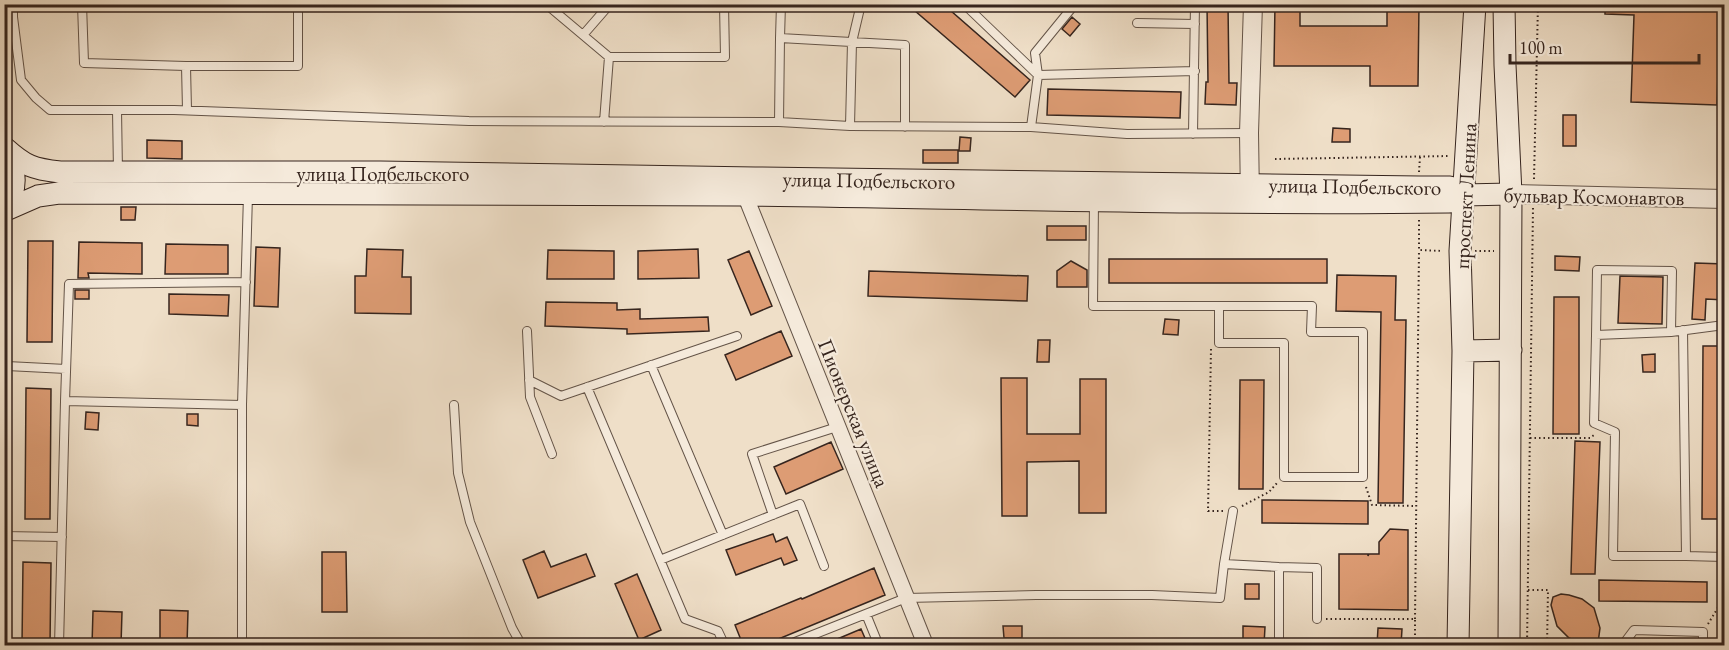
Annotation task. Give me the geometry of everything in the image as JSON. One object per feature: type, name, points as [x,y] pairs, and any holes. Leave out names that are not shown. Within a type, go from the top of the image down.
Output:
[{"type":"main road","name":"проспект Ленина","points":[[1458,645],[1463,351],[1460,251],[1475,4]]},
{"type":"main road","name":"проспект Ленина","points":[[1504,4],[1504,66],[1511,194],[1509,645]]},
{"type":"main road","name":"улица Подбельского","points":[[5,148],[25,164],[38,169],[60,172],[380,172],[624,185],[745,195],[1094,200],[1450,187],[1463,195]]},
{"type":"main road","points":[[5,148],[14,168],[15,179],[14,190],[5,210]]},
{"type":"main road","name":"улица Подбельского","points":[[5,210],[38,196],[59,193],[384,192],[624,185],[1250,194]]},
{"type":"main road","name":"бульвар Космонавтов","points":[[1463,195],[1511,194]]},
{"type":"main road","points":[[1463,351],[1511,350]]},
{"type":"street","points":[[1250,194],[1253,4]]},
{"type":"street","name":"бульвар Космонавтов","points":[[1511,194],[1725,199]]},
{"type":"street","name":"Пионерская улица","points":[[745,195],[926,645]]},
{"type":"lane","points":[[13,4],[9,18],[21,80],[50,110],[187,110],[407,120],[779,122],[850,126],[1031,127],[1127,134],[1250,133]]},
{"type":"lane","points":[[82,4],[84,63],[186,66],[298,66],[298,4]]},
{"type":"lane","points":[[583,35],[610,4]]},
{"type":"lane","points":[[547,5],[609,57],[725,57],[724,4]]},
{"type":"lane","points":[[779,122],[781,4]]},
{"type":"lane","points":[[850,126],[852,42],[861,4]]},
{"type":"lane","points":[[964,4],[1038,75],[1195,71]]},
{"type":"lane","points":[[1031,127],[1038,75],[1035,53],[1075,4]]},
{"type":"lane","points":[[1193,134],[1195,4]]},
{"type":"lane","points":[[1137,23],[1195,24]]},
{"type":"lane","points":[[780,38],[905,45],[905,127]]},
{"type":"lane","points":[[604,122],[609,57]]},
{"type":"lane","points":[[186,66],[187,110]]},
{"type":"lane","points":[[117,110],[118,173]]},
{"type":"lane","points":[[242,645],[242,405],[249,193]]},
{"type":"lane","points":[[1094,200],[1093,306],[1219,306],[1311,306],[1311,332],[1363,332],[1363,477],[1284,477],[1284,343],[1219,344],[1219,306]]},
{"type":"lane","points":[[1671,332],[1672,271],[1597,270],[1594,423],[1614,432],[1613,556],[1723,557]]},
{"type":"lane","points":[[59,645],[69,284],[246,282]]},
{"type":"lane","points":[[4,325],[7,366],[4,526]]},
{"type":"lane","points":[[1596,334],[1671,332],[1725,325]]},
{"type":"lane","points":[[1683,330],[1686,556]]},
{"type":"lane","points":[[527,331],[530,397],[552,454]]},
{"type":"lane","points":[[529,380],[561,396],[737,336]]},
{"type":"lane","points":[[651,365],[723,535]]},
{"type":"lane","points":[[7,366],[66,369]]},
{"type":"lane","points":[[587,387],[685,619],[718,631],[725,645]]},
{"type":"lane","points":[[65,401],[242,405]]},
{"type":"lane","points":[[454,405],[458,473],[470,522],[512,628],[522,645]]},
{"type":"lane","points":[[773,515],[752,454],[837,427]]},
{"type":"lane","points":[[660,560],[800,504],[824,566]]},
{"type":"lane","points":[[785,645],[906,598],[1152,595],[1220,598],[1233,511]]},
{"type":"lane","points":[[4,536],[62,537]]},
{"type":"lane","points":[[1224,564],[1317,568],[1317,619]]},
{"type":"lane","points":[[1279,567],[1279,645]]},
{"type":"lane","points":[[866,614],[879,645]]},
{"type":"lane","points":[[1622,645],[1634,630],[1703,632],[1703,645]]},
{"type":"path","points":[[1527,645],[1538,4]]},
{"type":"path","points":[[1275,159],[1467,156]]},
{"type":"path","points":[[1415,645],[1419,250]]},
{"type":"path","points":[[1219,344],[1211,347],[1208,511],[1233,511],[1269,492],[1284,477]]},
{"type":"path","points":[[1530,438],[1590,438],[1602,427]]},
{"type":"path","points":[[1363,477],[1372,505],[1416,506]]},
{"type":"path","points":[[1703,632],[1723,601],[1723,557]]},
{"type":"path","points":[[1528,590],[1548,590],[1547,645]]},
{"type":"path","points":[[1317,619],[1415,619]]},
{"type":"building","points":[[907,4],[943,4],[1030,80],[1015,97]]},
{"type":"building","points":[[1207,4],[1228,4],[1229,83],[1237,83],[1236,105],[1205,104],[1206,82],[1208,82]]},
{"type":"building","points":[[1275,4],[1300,4],[1300,26],[1387,26],[1387,4],[1419,4],[1418,86],[1370,86],[1370,66],[1274,66]]},
{"type":"building","points":[[1605,4],[1720,4],[1717,105],[1631,102],[1634,15],[1605,14]]},
{"type":"building","points":[[1072,17],[1080,24],[1070,36],[1062,29]]},
{"type":"building","points":[[1048,89],[1181,92],[1180,118],[1047,115]]},
{"type":"building","points":[[1563,115],[1576,115],[1576,146],[1563,146]]},
{"type":"building","points":[[1333,128],[1350,129],[1350,142],[1332,142]]},
{"type":"building","points":[[960,137],[971,138],[970,151],[959,151]]},
{"type":"building","points":[[147,140],[182,141],[182,159],[147,158]]},
{"type":"building","points":[[923,150],[958,150],[958,163],[923,163]]},
{"type":"building","points":[[121,207],[136,207],[135,220],[121,220]]},
{"type":"building","points":[[1047,226],[1086,226],[1086,240],[1047,240]]},
{"type":"building","points":[[28,241],[53,241],[52,342],[27,342]]},
{"type":"building","points":[[79,242],[142,243],[142,274],[88,273],[89,278],[78,278]]},
{"type":"building","points":[[166,244],[228,245],[228,274],[165,274]]},
{"type":"building","points":[[256,247],[280,248],[278,307],[254,306]]},
{"type":"building","points":[[367,249],[403,250],[402,277],[411,277],[411,314],[355,313],[355,276],[366,276]]},
{"type":"building","points":[[698,249],[699,278],[638,279],[638,251]]},
{"type":"building","points":[[548,250],[614,251],[614,279],[547,279]]},
{"type":"building","points":[[749,251],[772,306],[751,315],[728,260]]},
{"type":"building","points":[[1555,256],[1580,257],[1579,271],[1555,270]]},
{"type":"building","points":[[1109,259],[1327,259],[1327,283],[1109,283]]},
{"type":"building","points":[[1071,261],[1087,270],[1087,287],[1057,287],[1057,271]]},
{"type":"building","points":[[1695,263],[1725,264],[1725,300],[1706,299],[1705,320],[1692,319]]},
{"type":"building","points":[[869,271],[1028,276],[1027,301],[868,296]]},
{"type":"building","points":[[1337,275],[1396,276],[1395,320],[1406,320],[1403,503],[1378,503],[1381,312],[1336,311]]},
{"type":"building","points":[[1620,276],[1663,277],[1662,324],[1618,323]]},
{"type":"building","points":[[75,290],[89,290],[89,299],[75,299]]},
{"type":"building","points":[[169,294],[229,295],[228,316],[169,314]]},
{"type":"building","points":[[1554,297],[1579,297],[1579,434],[1553,434]]},
{"type":"building","points":[[546,302],[617,303],[617,310],[640,309],[640,319],[708,317],[709,331],[627,334],[627,329],[545,326]]},
{"type":"building","points":[[1165,319],[1179,320],[1178,335],[1163,334]]},
{"type":"building","points":[[781,331],[792,356],[736,380],[725,355]]},
{"type":"building","points":[[1038,340],[1050,340],[1049,362],[1037,362]]},
{"type":"building","points":[[1703,346],[1725,346],[1725,519],[1702,519]]},
{"type":"building","points":[[1655,354],[1655,372],[1643,372],[1642,355]]},
{"type":"building","points":[[1001,378],[1027,378],[1027,434],[1080,434],[1080,379],[1106,379],[1106,513],[1079,513],[1079,461],[1027,462],[1027,516],[1002,516]]},
{"type":"building","points":[[1240,380],[1264,380],[1263,489],[1239,489]]},
{"type":"building","points":[[26,388],[51,389],[50,519],[25,519]]},
{"type":"building","points":[[86,412],[99,413],[98,430],[85,429]]},
{"type":"building","points":[[187,414],[198,414],[198,426],[187,425]]},
{"type":"building","points":[[1575,441],[1600,442],[1595,574],[1571,574]]},
{"type":"building","points":[[831,442],[843,469],[786,494],[774,467]]},
{"type":"building","points":[[1262,500],[1368,501],[1368,524],[1262,523]]},
{"type":"building","points":[[1390,529],[1408,530],[1408,610],[1339,609],[1339,554],[1368,554],[1368,556],[1379,554],[1379,542]]},
{"type":"building","points":[[773,534],[776,542],[787,537],[797,560],[784,565],[781,558],[736,575],[726,550]]},
{"type":"building","points":[[544,551],[551,567],[586,554],[595,576],[538,598],[523,560]]},
{"type":"building","points":[[322,552],[346,552],[347,612],[322,612]]},
{"type":"building","points":[[23,562],[51,563],[50,645],[22,645]]},
{"type":"building","points":[[874,568],[885,595],[764,645],[743,645],[735,625]]},
{"type":"building","points":[[637,574],[661,630],[639,640],[615,584]]},
{"type":"building","points":[[1599,580],[1707,582],[1707,602],[1599,601]]},
{"type":"building","points":[[1245,584],[1259,584],[1259,599],[1245,599]]},
{"type":"building","points":[[1561,594],[1582,599],[1594,608],[1600,628],[1598,643],[1584,644],[1569,638],[1557,626],[1551,605],[1553,597]]},
{"type":"building","points":[[160,610],[188,611],[187,645],[160,645]]},
{"type":"building","points":[[93,611],[122,612],[121,645],[92,645]]},
{"type":"building","points":[[1003,626],[1022,626],[1022,638],[1004,638]]},
{"type":"building","points":[[1243,626],[1265,627],[1264,645],[1243,645]]},
{"type":"building","points":[[1378,628],[1402,629],[1401,645],[1377,645]]},
{"type":"building","points":[[861,629],[868,645],[823,645]]}]
